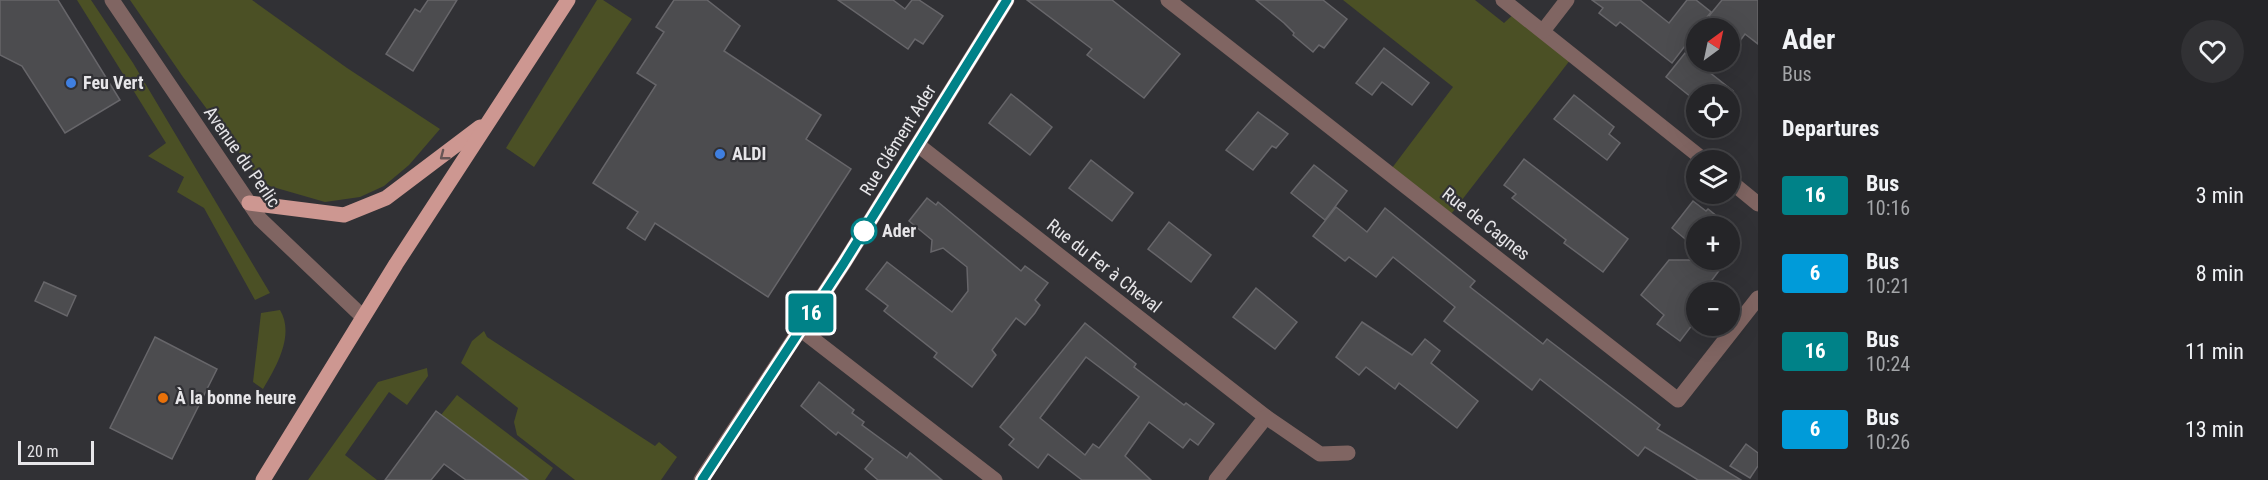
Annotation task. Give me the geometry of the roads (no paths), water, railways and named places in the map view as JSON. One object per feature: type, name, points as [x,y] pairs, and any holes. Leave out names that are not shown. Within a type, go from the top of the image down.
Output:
[{"type":"main road","points":[[263,480],[363,317],[568,0]]},
{"type":"main road","points":[[249,203],[344,215],[386,198],[490,120]]},
{"type":"street","name":"Avenue du Perlic","points":[[112,0],[260,219],[363,317]]},
{"type":"street","name":"Rue Clément Ader","points":[[702,480],[918,145],[1007,0]]},
{"type":"street","name":"Rue de Cagnes","points":[[1168,0],[1678,400],[1758,298]]},
{"type":"street","points":[[1503,0],[1692,150]]},
{"type":"street","points":[[1543,31],[1567,0]]},
{"type":"street","name":"Rue du Fer à Cheval","points":[[918,145],[1266,417],[1320,454],[1348,453]]},
{"type":"street","points":[[1740,189],[1758,204]]},
{"type":"street","points":[[800,329],[995,480]]},
{"type":"street","points":[[1216,480],[1266,417]]},
{"type":"place","name":"Feu Vert","points":[[71,83]]},
{"type":"place","name":"ALDI","points":[[720,154]]},
{"type":"place","name":"Ader","points":[[864,231]]},
{"type":"place","name":"À la bonne heure","points":[[163,398]]}]
